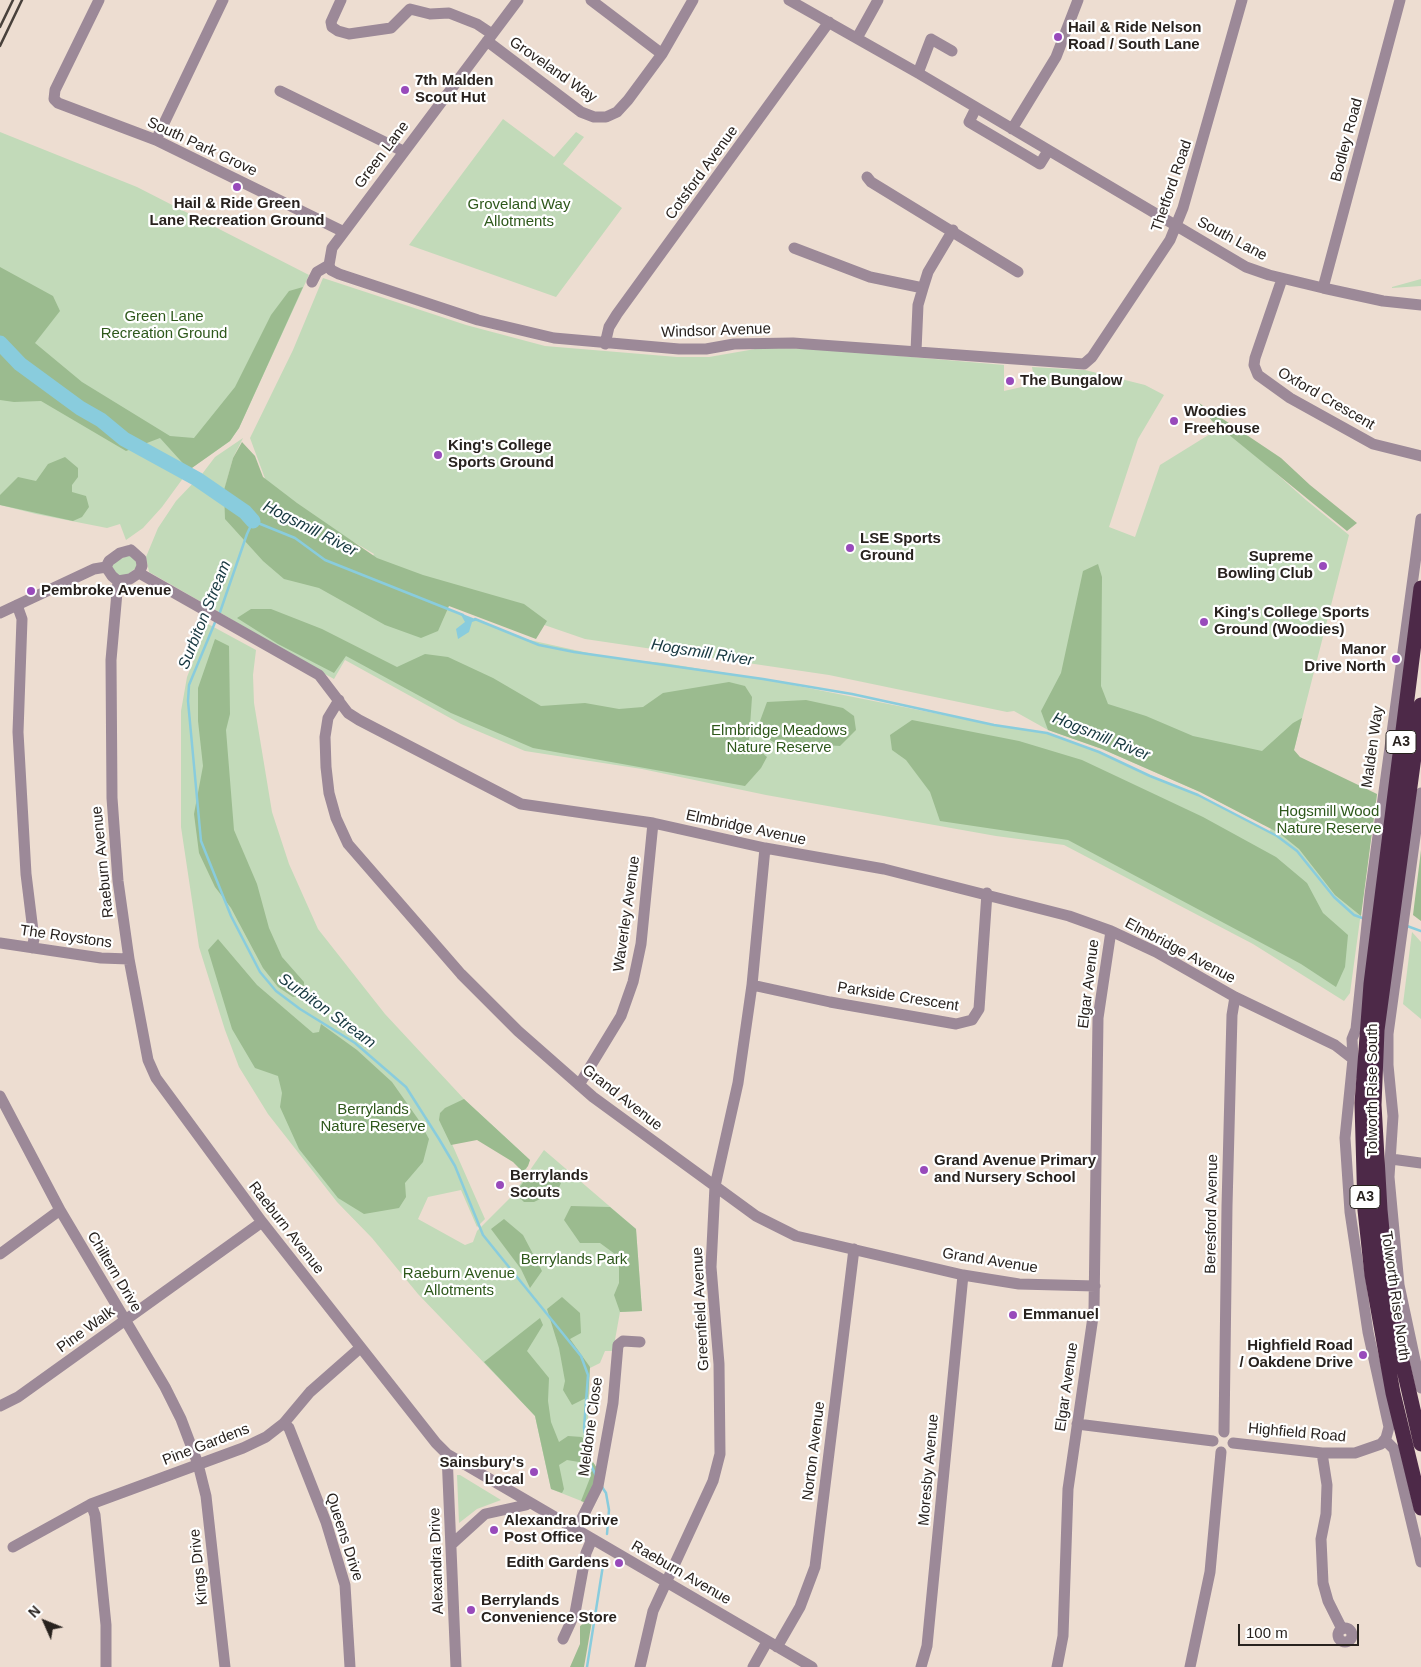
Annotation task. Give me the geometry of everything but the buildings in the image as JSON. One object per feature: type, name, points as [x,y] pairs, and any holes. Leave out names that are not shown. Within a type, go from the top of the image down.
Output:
[{"type":"highway","name":"Malden Way","points":[[1384,937],[1421,588]]},
{"type":"highway","name":"Malden Way","points":[[1388,898],[1421,705]]},
{"type":"highway","name":"Tolworth Rise North","points":[[1384,937],[1363,1078],[1365,1210],[1372,1275],[1393,1394],[1421,1508]]},
{"type":"highway","name":"Tolworth Rise South","points":[[1384,937],[1374,1105],[1379,1200],[1394,1326],[1421,1444]]},
{"type":"street","name":"South Park Grove","points":[[99,0],[55,90],[54,99],[58,103],[156,140],[344,232]]},
{"type":"street","points":[[156,140],[223,0]]},
{"type":"street","name":"Groveland Way","points":[[341,0],[331,22],[332,27],[349,34],[391,28],[410,9],[430,14],[449,12],[477,24],[489,38],[581,112],[594,117],[606,118],[617,112],[662,54],[692,0]]},
{"type":"street","name":"Green Lane","points":[[312,282],[318,272],[329,264],[332,248],[518,0]]},
{"type":"street","points":[[591,0],[662,54]]},
{"type":"street","name":"South Lane","points":[[789,0],[918,73],[1246,267],[1282,279],[1383,301],[1421,305]]},
{"type":"street","points":[[857,38],[878,0]]},
{"type":"street","points":[[1012,129],[1056,57],[1078,0]]},
{"type":"street","name":"Thetford Road","points":[[1088,362],[1170,240],[1176,226],[1242,0]]},
{"type":"street","name":"Bodley Road","points":[[1324,288],[1400,0]]},
{"type":"street","name":"Cotsford Avenue","points":[[605,344],[609,327],[617,314],[829,22]]},
{"type":"street","points":[[918,73],[932,39],[952,51]]},
{"type":"street","points":[[280,92],[403,151]]},
{"type":"street","points":[[976,108],[969,122],[1040,164],[1048,151]]},
{"type":"street","points":[[867,177],[871,182],[953,230],[1018,272]]},
{"type":"street","points":[[916,351],[918,306],[923,288],[928,272],[953,230]]},
{"type":"street","points":[[794,248],[870,276],[923,288]]},
{"type":"street","name":"Windsor Avenue","points":[[329,264],[331,270],[345,276],[478,320],[554,338],[605,344],[706,349],[734,344],[793,344],[1084,364],[1088,362]]},
{"type":"street","name":"Oxford Crescent","points":[[1282,279],[1254,365],[1258,375],[1290,398],[1373,444],[1421,456]]},
{"type":"street","name":"Malden Way","points":[[1353,1060],[1352,1039],[1384,937],[1421,519]]},
{"type":"street","points":[[131,550],[141,559],[142,566],[139,573],[130,579],[118,581],[106,567],[109,561],[120,553],[131,550]]},
{"type":"street","points":[[0,613],[94,569],[106,567]]},
{"type":"street","name":"Elmbridge Avenue","points":[[139,573],[319,674],[348,712],[359,720],[521,804],[653,823],[764,848],[884,869],[1069,916],[1111,931],[1156,952],[1235,997],[1335,1045],[1353,1060],[1363,1078]]},
{"type":"street","name":"Raeburn Avenue","points":[[118,581],[111,660],[112,798],[118,881],[129,959],[148,1060],[156,1078],[262,1222],[360,1348],[447,1454],[812,1667]]},
{"type":"street","points":[[17,605],[22,619],[18,732],[26,874],[34,939],[32,948]]},
{"type":"street","name":"Grand Avenue","points":[[339,700],[328,718],[324,737],[328,792],[336,818],[348,844],[461,974],[518,1031],[579,1085],[715,1186],[777,1228],[796,1236],[963,1275],[1019,1284],[1095,1286]]},
{"type":"street","name":"Malden Way","points":[[1388,898],[1421,793]]},
{"type":"street","name":"Waverley Avenue","points":[[579,1085],[621,1016],[633,982],[641,944],[653,823]]},
{"type":"street","name":"Greenfield Avenue","points":[[640,1667],[653,1611],[713,1481],[720,1454],[719,1364],[711,1267],[715,1186],[738,1083],[752,985],[764,848]]},
{"type":"street","name":"Parkside Crescent","points":[[752,985],[830,1002],[956,1024],[972,1020],[979,1009],[987,894]]},
{"type":"street","name":"Elgar Avenue","points":[[1057,1667],[1064,1636],[1068,1489],[1094,1310],[1098,1018],[1111,931]]},
{"type":"street","name":"Tolworth Rise South","points":[[1384,937],[1388,1065],[1393,1116],[1389,1176],[1399,1285],[1421,1388]]},
{"type":"street","name":"The Roystons","points":[[0,943],[114,960],[129,959]]},
{"type":"street","name":"Beresford Avenue","points":[[1224,1432],[1227,1206],[1232,1015],[1235,997]]},
{"type":"street","points":[[1335,1045],[1352,1039]]},
{"type":"street","name":"Tolworth Rise North","points":[[1353,1060],[1345,1138],[1345,1162],[1350,1212],[1368,1332],[1389,1427],[1385,1440]]},
{"type":"street","name":"Chiltern Drive","points":[[0,1096],[60,1210],[165,1387],[198,1464]]},
{"type":"street","points":[[1391,1158],[1421,1163]]},
{"type":"street","points":[[0,1254],[60,1210]]},
{"type":"street","name":"Pine Walk","points":[[0,1406],[18,1397],[262,1222]]},
{"type":"street","name":"Norton Avenue","points":[[753,1667],[800,1607],[815,1566],[854,1249]]},
{"type":"street","name":"Moresby Avenue","points":[[921,1667],[927,1646],[963,1275]]},
{"type":"street","name":"Meldone Close","points":[[576,1530],[598,1486],[613,1403],[618,1345],[623,1341],[640,1342]]},
{"type":"street","name":"Pine Gardens","points":[[13,1546],[90,1504],[251,1445],[266,1437],[284,1423],[310,1392],[360,1348]]},
{"type":"street","name":"Queens Drive","points":[[284,1423],[289,1428],[326,1522],[345,1585],[350,1667]]},
{"type":"street","points":[[1077,1424],[1213,1441]]},
{"type":"street","points":[[1224,1432],[1232,1437],[1233,1443],[1230,1449],[1221,1452],[1216,1450],[1213,1441],[1216,1435],[1224,1432]]},
{"type":"street","points":[[1385,1440],[1394,1449],[1421,1562]]},
{"type":"street","name":"Highfield Road","points":[[1233,1443],[1322,1453],[1355,1453],[1381,1444],[1385,1440]]},
{"type":"street","points":[[1190,1667],[1210,1572],[1221,1452]]},
{"type":"street","points":[[1322,1453],[1327,1485],[1326,1514],[1321,1539],[1323,1583],[1328,1601],[1342,1629]]},
{"type":"street","name":"Alexandra Drive","points":[[447,1454],[456,1667]]},
{"type":"street","name":"Kings Drive","points":[[198,1464],[206,1496],[225,1667]]},
{"type":"street","points":[[452,1544],[485,1514],[526,1505],[527,1501]]},
{"type":"street","points":[[90,1504],[95,1515],[105,1615],[106,1667]]},
{"type":"street","points":[[563,1639],[575,1612],[586,1553],[592,1539]]},
{"type":"green space","name":"Groveland Way Allotments","points":[[503,119],[554,157],[576,132],[584,137],[563,164],[622,208],[556,297],[409,245]]},
{"type":"green space","name":"Green Lane Recreation Ground","points":[[0,132],[137,187],[309,275],[239,428],[230,441],[189,470],[162,507],[143,528],[126,540],[120,524],[107,528],[0,505]]},
{"type":"green space","points":[[0,267],[53,296],[60,311],[35,343],[82,382],[170,436],[194,438],[235,387],[271,315],[289,291],[303,287],[239,428],[230,441],[189,470],[160,438],[126,451],[41,401],[14,402],[0,400]]},
{"type":"green space","points":[[323,278],[466,325],[545,346],[677,357],[709,357],[761,348],[819,349],[1004,365],[1004,391],[1035,384],[1032,367],[1085,370],[1145,385],[1164,395],[1138,439],[1109,527],[1135,537],[1160,465],[1223,426],[1306,500],[1349,535],[1294,750],[1264,825],[1200,792],[1102,749],[1048,730],[1014,711],[1007,712],[829,675],[585,639],[402,576],[370,561],[374,554],[270,492],[250,438],[293,350]]},
{"type":"green space","points":[[1421,279],[1421,286],[1392,288],[1392,287]]},
{"type":"green space","points":[[1199,403],[1281,458],[1310,485],[1357,523],[1347,531],[1212,421]]},
{"type":"green space","points":[[243,438],[233,458],[223,495],[199,478],[215,457]]},
{"type":"green space","points":[[242,442],[255,456],[263,477],[297,503],[377,558],[423,575],[524,604],[547,621],[536,639],[449,606],[438,631],[421,638],[385,625],[319,588],[284,579],[263,561],[225,519],[224,490],[233,458]]},
{"type":"green space","points":[[65,457],[78,468],[78,477],[72,485],[72,492],[86,496],[89,507],[82,517],[73,521],[0,505],[0,495],[18,477],[36,481],[48,464]]},
{"type":"green space","name":"Elmbridge Meadows Nature Reserve","points":[[197,479],[245,512],[430,602],[525,639],[611,658],[664,663],[763,679],[994,725],[1047,733],[1102,753],[1150,776],[1198,795],[1269,832],[1288,801],[1377,794],[1350,993],[1344,1001],[1253,944],[1064,845],[996,836],[766,795],[642,769],[525,751],[461,724],[345,660],[334,679],[265,641],[231,619],[149,572],[146,557],[158,528],[176,501]]},
{"type":"green space","points":[[129,555],[136,558],[137,567],[126,576],[115,575],[112,566],[116,561]]},
{"type":"green space","name":"Hogsmill Wood Nature Reserve","points":[[1098,564],[1102,577],[1101,686],[1108,704],[1146,716],[1193,736],[1262,751],[1293,723],[1302,718],[1294,750],[1300,757],[1377,794],[1361,916],[1335,895],[1299,849],[1279,833],[1200,792],[1102,749],[1048,730],[1041,711],[1061,673],[1083,571]]},
{"type":"green space","points":[[251,609],[271,609],[322,629],[397,667],[425,654],[448,657],[493,678],[541,706],[585,703],[619,709],[643,707],[663,693],[729,682],[745,686],[752,697],[749,741],[767,757],[761,768],[745,786],[533,748],[451,713],[346,656],[334,673],[278,644],[237,618]]},
{"type":"green space","name":"Berrylands Nature Reserve","points":[[208,624],[256,650],[253,675],[254,703],[272,812],[289,864],[318,929],[385,1014],[464,1099],[530,1160],[525,1172],[481,1130],[452,1144],[485,1219],[477,1227],[461,1190],[428,1197],[418,1219],[465,1245],[473,1242],[477,1231],[512,1196],[544,1150],[636,1229],[642,1311],[620,1312],[613,1351],[605,1351],[600,1363],[590,1368],[588,1420],[595,1432],[591,1459],[600,1473],[589,1504],[551,1489],[535,1416],[418,1294],[372,1238],[337,1202],[268,1114],[239,1067],[225,1030],[199,947],[181,827],[181,711],[187,677]]},
{"type":"green space","points":[[215,639],[229,646],[230,714],[226,730],[234,830],[257,884],[269,928],[282,957],[304,982],[304,995],[293,997],[278,987],[263,968],[231,908],[215,887],[199,853],[194,814],[203,766],[198,721],[198,688]]},
{"type":"green space","points":[[806,700],[843,708],[854,716],[856,730],[840,746],[809,744],[787,750],[770,740],[760,721],[767,702]]},
{"type":"green space","points":[[912,720],[1019,741],[1082,760],[1203,817],[1276,857],[1307,883],[1323,913],[1348,935],[1345,967],[1336,987],[1301,964],[1068,840],[940,821],[930,792],[906,760],[892,750],[890,735]]},
{"type":"green space","points":[[1421,850],[1421,921],[1413,915]]},
{"type":"green space","points":[[1412,932],[1421,942],[1421,1019],[1403,1004]]},
{"type":"green space","points":[[218,939],[257,985],[313,1033],[319,1032],[321,1024],[357,1050],[392,1082],[418,1119],[429,1139],[423,1162],[405,1183],[406,1197],[399,1208],[364,1214],[338,1198],[299,1149],[280,1107],[282,1093],[278,1076],[255,1068],[232,1029],[208,950]]},
{"type":"green space","points":[[464,1099],[530,1160],[523,1172],[513,1162],[477,1140],[451,1145],[439,1120],[440,1113],[445,1108]]},
{"type":"green space","points":[[545,1171],[556,1175],[561,1183],[558,1190],[534,1202],[524,1202],[515,1193],[529,1175],[537,1181]]},
{"type":"green space","points":[[571,1206],[610,1207],[636,1229],[642,1311],[620,1312],[614,1295],[619,1283],[619,1257],[600,1243],[580,1243],[564,1220]]},
{"type":"green space","points":[[504,1219],[523,1235],[542,1271],[530,1288],[521,1269],[491,1229]]},
{"type":"green space","points":[[562,1297],[580,1313],[581,1333],[570,1339],[590,1367],[588,1397],[572,1405],[563,1390],[565,1381],[559,1348],[547,1309]]},
{"type":"green space","points":[[540,1318],[543,1325],[527,1351],[549,1378],[548,1401],[551,1422],[559,1442],[568,1436],[582,1437],[592,1450],[591,1459],[600,1473],[589,1504],[581,1501],[590,1478],[585,1463],[567,1460],[559,1465],[564,1489],[562,1493],[551,1489],[535,1416],[484,1362]]},
{"type":"green space","points":[[457,1475],[501,1500],[477,1509],[459,1523]]},
{"type":"green space","points":[[587,1621],[592,1621],[584,1667],[570,1667],[580,1644],[580,1626]]},
{"type":"water","points":[[460,613],[478,620],[472,622],[469,632],[458,639],[456,629],[465,622]]},
{"type":"waterway","name":"Hogsmill River","points":[[0,343],[20,364],[80,408],[101,420],[124,439],[197,479],[245,512],[253,521]]},
{"type":"waterway","name":"Hogsmill River","points":[[219,615],[253,521],[295,538],[325,560],[463,615]]},
{"type":"waterway","name":"Hogsmill River","points":[[475,619],[539,645],[574,652],[763,679],[852,694],[994,725],[1047,733],[1099,752],[1150,776],[1198,795],[1277,836],[1297,851],[1334,897],[1354,915],[1365,919]]},
{"type":"waterway","name":"Surbiton Stream","points":[[216,620],[189,685],[188,701],[201,841],[231,916],[260,972],[276,991],[300,1009],[355,1043],[406,1087],[455,1166],[483,1235],[581,1356],[588,1375],[584,1428],[590,1463],[596,1476]]},
{"type":"waterway","name":"Hogsmill River","points":[[1407,926],[1421,931]]},
{"type":"waterway","name":"Surbiton Stream","points":[[602,1487],[606,1493],[609,1510],[607,1534]]},
{"type":"waterway","name":"Surbiton Stream","points":[[587,1667],[604,1559]]},
{"type":"railway","points":[[0,27],[13,0]]},
{"type":"railway","points":[[0,46],[22,0]]},
{"type":"place","name":"Hail & Ride Nelson Road / South Lane","points":[[1058,37]]},
{"type":"place","name":"7th Malden Scout Hut","points":[[405,90]]},
{"type":"place","name":"Hail & Ride Green Lane Recreation Ground","points":[[237,187]]},
{"type":"place","name":"The Bungalow","points":[[1010,381]]},
{"type":"place","name":"Woodies Freehouse","points":[[1174,421]]},
{"type":"place","name":"King's College Sports Ground","points":[[438,455]]},
{"type":"place","name":"LSE Sports Ground","points":[[850,548]]},
{"type":"place","name":"Supreme Bowling Club","points":[[1323,566]]},
{"type":"place","name":"Pembroke Avenue","points":[[31,591]]},
{"type":"place","name":"King's College Sports Ground (Woodies)","points":[[1204,622]]},
{"type":"place","name":"Manor Drive North","points":[[1396,659]]},
{"type":"place","name":"Grand Avenue Primary and Nursery School","points":[[924,1170]]},
{"type":"place","name":"Berrylands Scouts","points":[[500,1185]]},
{"type":"place","name":"Emmanuel","points":[[1013,1315]]},
{"type":"place","name":"Highfield Road / Oakdene Drive","points":[[1363,1355]]},
{"type":"place","name":"Sainsbury's Local","points":[[534,1472]]},
{"type":"place","name":"Alexandra Drive Post Office","points":[[494,1530]]},
{"type":"place","name":"Edith Gardens","points":[[619,1563]]},
{"type":"place","name":"Berrylands Convenience Store","points":[[471,1610]]},
{"type":"park label","name":"Berrylands Park","points":[[574,1260]]},
{"type":"park label","name":"Raeburn Avenue Allotments","points":[[459,1282]]}]
